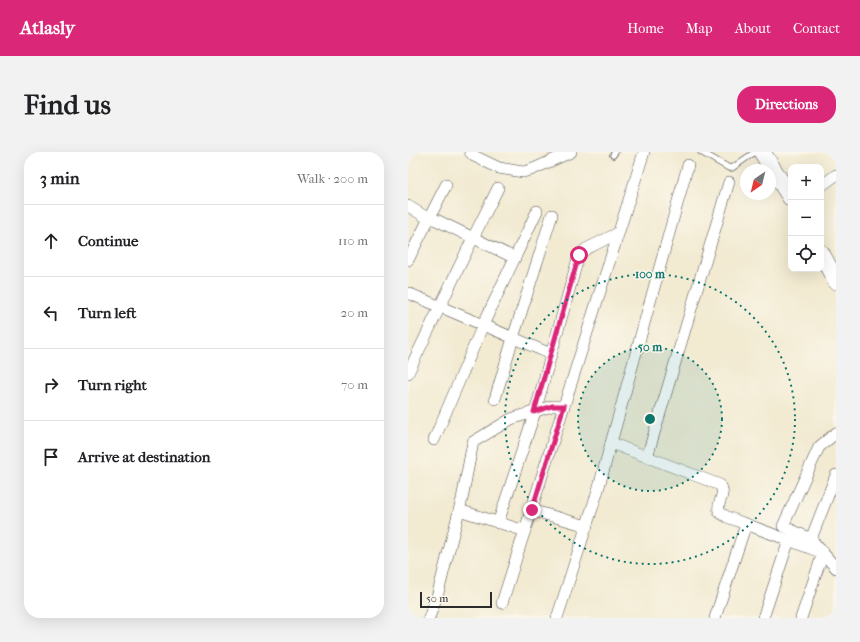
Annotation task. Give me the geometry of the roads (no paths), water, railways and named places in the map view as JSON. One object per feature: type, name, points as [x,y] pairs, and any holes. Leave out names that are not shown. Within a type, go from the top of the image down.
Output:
[{"type":"main road","points":[[762,152],[788,193]]},
{"type":"main road","points":[[824,259],[836,281]]},
{"type":"street","points":[[470,152],[474,156],[499,168],[524,172],[570,152]]},
{"type":"street","points":[[502,603],[644,152]]},
{"type":"street","points":[[557,618],[598,490],[688,165]]},
{"type":"street","points":[[824,184],[836,175]]},
{"type":"street","points":[[647,457],[728,182]]},
{"type":"street","points":[[408,260],[446,185]]},
{"type":"street","points":[[408,373],[498,188]]},
{"type":"street","points":[[408,206],[429,218],[515,258]]},
{"type":"street","points":[[434,440],[483,325],[537,211]]},
{"type":"street","points":[[495,399],[552,215]]},
{"type":"street","points":[[498,523],[534,412],[579,255],[586,249],[618,233]]},
{"type":"street","points":[[408,293],[551,354]]},
{"type":"street","points":[[429,618],[438,593],[459,510],[473,442],[511,419],[552,406],[564,406]]},
{"type":"street","points":[[836,434],[819,447],[783,526],[811,540],[836,568]]},
{"type":"street","points":[[611,443],[720,485],[723,488],[719,511],[727,517],[823,553]]},
{"type":"street","points":[[811,540],[836,475]]},
{"type":"street","points":[[459,510],[525,531]]},
{"type":"street","points":[[532,510],[587,526]]},
{"type":"street","points":[[714,618],[746,524]]},
{"type":"street","points":[[763,618],[789,540]]},
{"type":"street","points":[[801,618],[823,553]]},
{"type":"lane","points":[[701,152],[729,168],[732,168],[755,152]]}]
